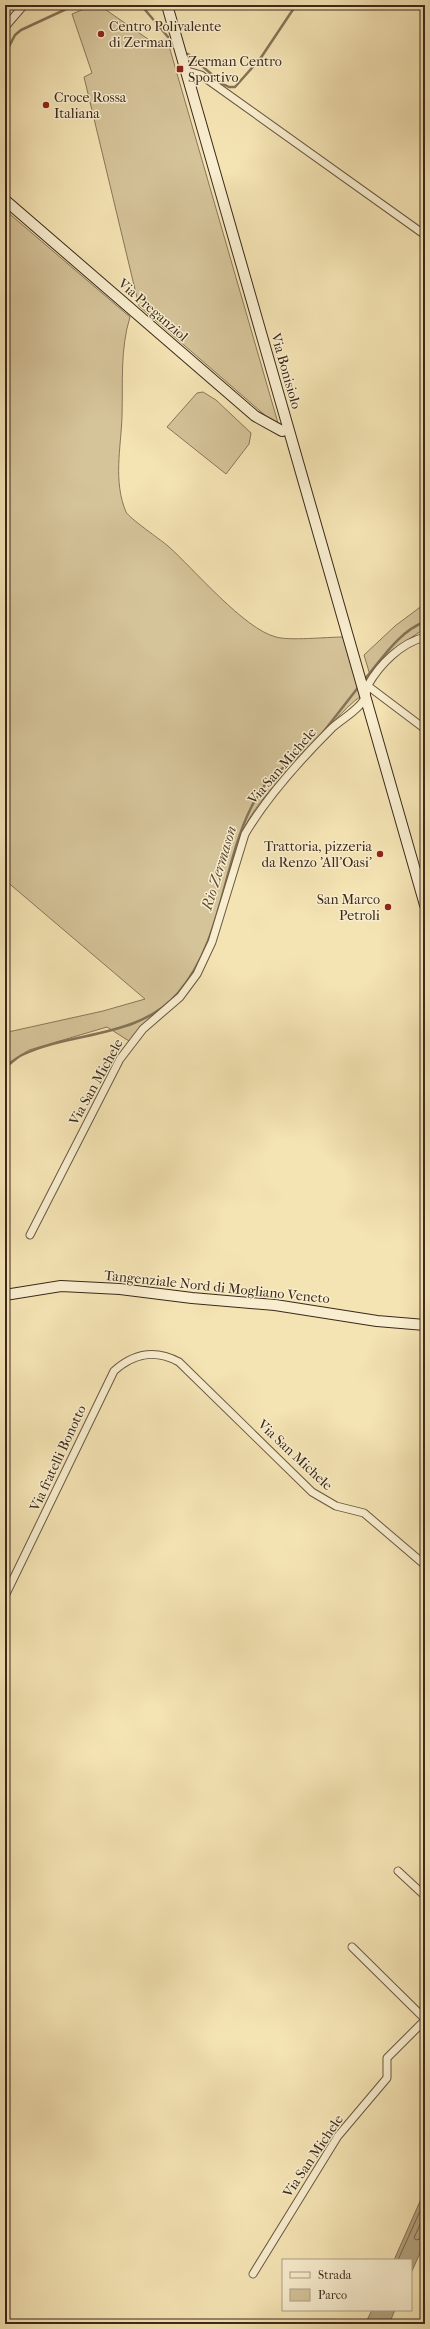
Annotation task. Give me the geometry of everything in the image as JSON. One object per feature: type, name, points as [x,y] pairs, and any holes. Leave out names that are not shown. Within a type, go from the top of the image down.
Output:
[{"type":"main road","name":"Via Bonisiolo","points":[[167,5],[358,677],[425,904]]},
{"type":"main road","name":"Via Preganziol","points":[[5,200],[255,416],[282,431],[288,429]]},
{"type":"main road","name":"Tangenziale Nord di Mogliano Veneto","points":[[5,1294],[61,1286],[120,1289],[275,1305],[376,1321],[425,1325]]},
{"type":"street","points":[[5,27],[24,5]]},
{"type":"street","points":[[187,73],[201,75],[425,235]]},
{"type":"street","points":[[365,699],[368,686],[396,651],[415,640],[425,637]]},
{"type":"street","points":[[368,686],[425,729]]},
{"type":"street","name":"Via San Michele","points":[[30,1234],[120,1059],[143,1029],[180,997],[197,974],[212,942],[245,834],[272,793],[332,728],[365,699]]},
{"type":"street","name":"Via San Michele","points":[[153,1354],[170,1357],[179,1362],[312,1492],[336,1506],[364,1513],[425,1565]]},
{"type":"street","name":"Via fratelli Bonotto","points":[[5,1596],[114,1371],[132,1358],[153,1354]]},
{"type":"street","points":[[398,1871],[425,1896]]},
{"type":"street","name":"Via San Michele","points":[[253,2274],[338,2136],[387,2078],[387,2058],[425,2019],[352,1947]]},
{"type":"green space","points":[[94,5],[99,5],[155,44],[167,39],[278,423],[267,417],[139,306],[84,77],[92,73],[72,14]]},
{"type":"green space","points":[[5,210],[130,317],[123,354],[122,416],[119,464],[122,500],[128,515],[168,546],[235,611],[263,632],[276,637],[290,639],[343,637],[361,696],[341,713],[313,746],[273,787],[255,809],[235,850],[215,922],[202,957],[193,973],[179,992],[129,1041],[107,1027],[29,1050],[5,1065],[5,1035],[8,1032],[103,1011],[145,999],[5,880]]},
{"type":"green space","points":[[203,392],[216,400],[251,433],[249,444],[226,474],[167,427],[197,393]]},
{"type":"green space","points":[[425,605],[425,628],[401,645],[370,675],[364,655],[395,626]]},
{"type":"water","points":[[425,2190],[425,2242],[412,2271],[412,2259],[394,2259]]},
{"type":"water","points":[[372,2311],[395,2311],[389,2324],[365,2324]]},
{"type":"waterway","points":[[5,54],[15,35],[21,30],[75,5]]},
{"type":"waterway","points":[[141,5],[168,37]]},
{"type":"waterway","points":[[188,54],[223,84],[229,87],[235,87],[260,59],[296,5]]},
{"type":"waterway","name":"Rio Zermason","points":[[364,680],[399,639],[416,626],[425,622]]},
{"type":"waterway","name":"Rio Zermason","points":[[321,735],[360,685]]},
{"type":"waterway","name":"Rio Zermason","points":[[5,1068],[20,1056],[41,1047],[124,1027],[144,1019],[162,1008],[178,993],[194,970],[206,946],[238,840],[248,814],[261,790],[271,778],[306,750]]},
{"type":"place","name":"Centro Polivalente di Zerman","points":[[101,34]]},
{"type":"place","name":"Zerman Centro Sportivo","points":[[180,69]]},
{"type":"place","name":"Croce Rossa Italiana","points":[[46,105]]},
{"type":"place","name":"Trattoria, pizzeria da Renzo 'All'Oasi'","points":[[380,854]]},
{"type":"place","name":"San Marco Petroli","points":[[388,907]]}]
